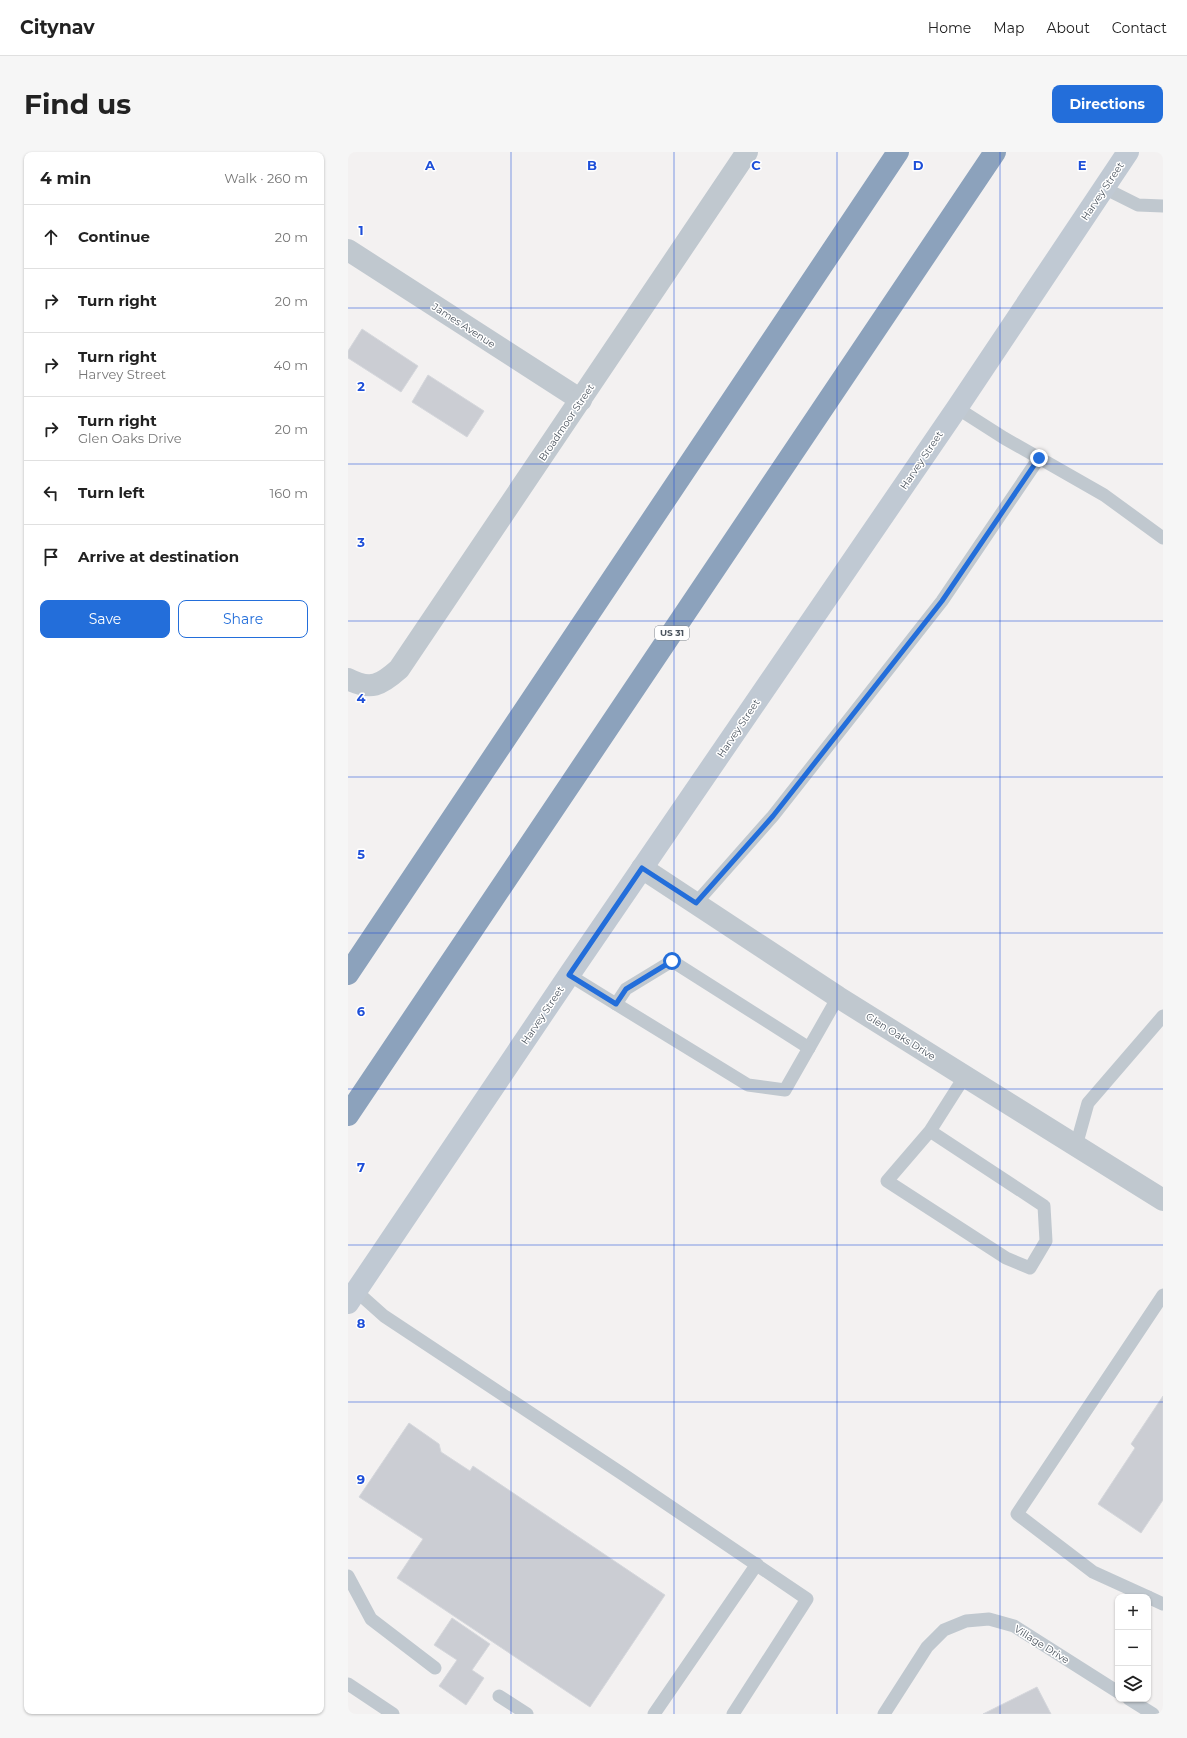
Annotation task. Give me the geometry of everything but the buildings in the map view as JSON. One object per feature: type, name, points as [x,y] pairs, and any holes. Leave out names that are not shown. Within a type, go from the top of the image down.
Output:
[{"type":"highway","points":[[348,974],[898,152]]},
{"type":"highway","name":"US 31","points":[[348,1115],[995,152]]},
{"type":"street","name":"Broadmoor Street","points":[[348,679],[368,686],[378,685],[387,680],[399,669],[747,152]]},
{"type":"street","name":"Harvey Street","points":[[352,1297],[569,975],[957,408],[1128,152]]},
{"type":"street","name":"James Avenue","points":[[348,250],[581,400]]},
{"type":"street","name":"Glen Oaks Drive","points":[[642,868],[838,997],[1163,1200]]},
{"type":"lane","points":[[1104,188],[1138,205],[1163,206]]},
{"type":"lane","points":[[957,408],[1004,438],[1104,495],[1163,538]]},
{"type":"lane","points":[[696,903],[773,816],[942,601],[1039,458]]},
{"type":"lane","points":[[616,1004],[626,989],[672,961],[809,1048]]},
{"type":"lane","points":[[569,975],[748,1085],[785,1090],[838,997]]},
{"type":"lane","points":[[1076,1146],[1088,1102],[1163,1016]]},
{"type":"lane","points":[[930,1131],[1044,1206],[1046,1241],[1030,1268],[1006,1258],[887,1181],[930,1131],[965,1076]]},
{"type":"lane","points":[[1141,1594],[1093,1572],[1017,1514],[1163,1295]]},
{"type":"lane","points":[[352,1297],[384,1316],[757,1564],[807,1600],[734,1714]]},
{"type":"lane","points":[[654,1714],[757,1564]]},
{"type":"lane","points":[[348,1576],[370,1619],[435,1668]]},
{"type":"lane","points":[[1151,1598],[1163,1604]]},
{"type":"lane","name":"Village Drive","points":[[884,1714],[927,1647],[944,1630],[966,1621],[989,1619],[1014,1626],[1115,1690]]},
{"type":"lane","points":[[348,1684],[393,1714]]},
{"type":"lane","points":[[499,1696],[527,1714]]},
{"type":"lane","points":[[1134,1702],[1153,1714]]},
{"type":"route","points":[[672,961],[626,989],[616,1004],[569,975],[642,868],[696,903],[773,816],[942,601],[1039,458]]}]
